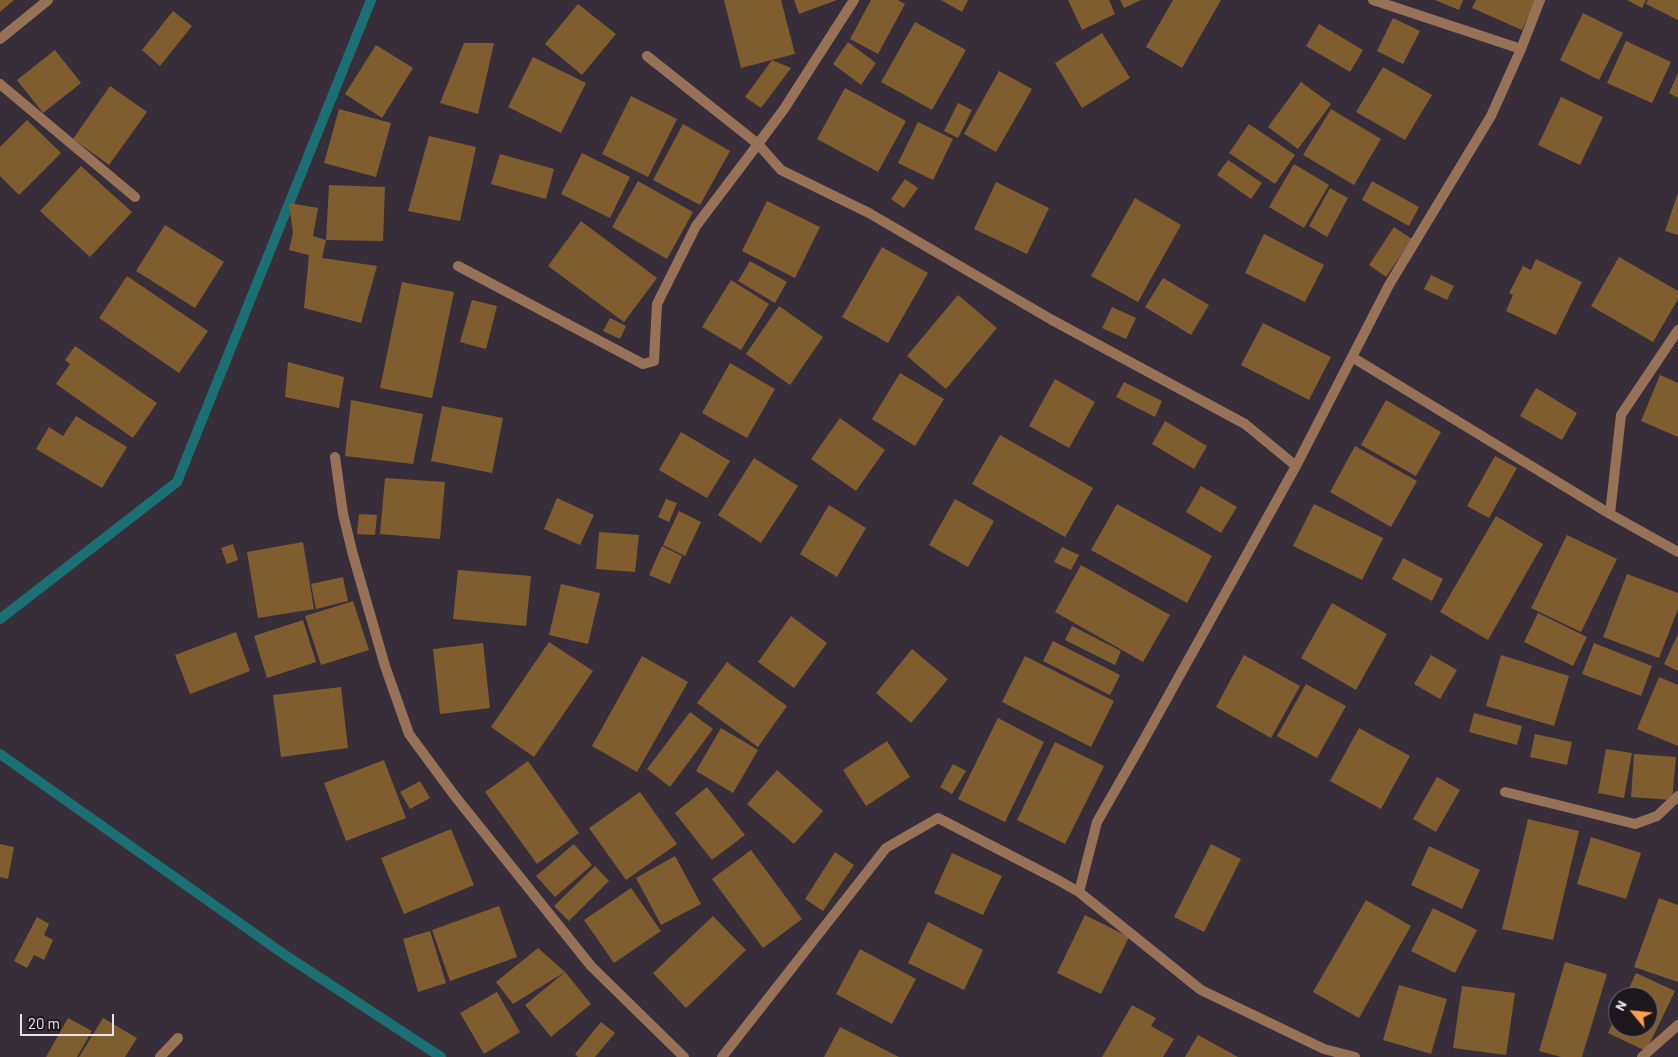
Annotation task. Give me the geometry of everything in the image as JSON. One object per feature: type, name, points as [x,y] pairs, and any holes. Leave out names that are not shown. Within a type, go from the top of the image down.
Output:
[{"type":"street","points":[[0,39],[48,0]]},
{"type":"street","points":[[458,266],[643,364],[654,361],[656,304],[696,226],[784,109],[854,0]]},
{"type":"street","points":[[1372,0],[1521,49]]},
{"type":"street","points":[[1079,892],[1097,822],[1142,745],[1296,466],[1389,285],[1491,116],[1521,49],[1540,0]]},
{"type":"street","points":[[648,56],[758,144],[781,170],[869,213],[1052,320],[1245,424],[1296,466]]},
{"type":"street","points":[[0,84],[135,197]]},
{"type":"street","points":[[1610,514],[1621,415],[1678,330]]},
{"type":"street","points":[[1352,357],[1610,514],[1678,552]]},
{"type":"street","points":[[335,457],[343,514],[353,556],[385,666],[409,734],[454,795],[591,966],[684,1057]]},
{"type":"street","points":[[1505,792],[1635,824],[1656,816],[1678,796]]},
{"type":"street","points":[[722,1057],[886,848],[938,818],[1079,892],[1201,990],[1324,1049],[1355,1057]]},
{"type":"street","points":[[1642,1057],[1678,1025]]},
{"type":"street","points":[[160,1057],[178,1038]]},
{"type":"building","points":[[0,0],[14,0],[0,12]]},
{"type":"building","points":[[724,0],[781,0],[795,54],[741,68]]},
{"type":"building","points":[[794,0],[837,0],[799,14]]},
{"type":"building","points":[[871,0],[898,0],[905,4],[878,54],[850,39]]},
{"type":"building","points":[[941,0],[968,0],[962,12]]},
{"type":"building","points":[[1068,0],[1109,0],[1115,14],[1082,30]]},
{"type":"building","points":[[1120,0],[1141,0],[1124,8]]},
{"type":"building","points":[[1173,0],[1221,0],[1182,68],[1146,47]]},
{"type":"building","points":[[1435,0],[1463,0],[1459,10]]},
{"type":"building","points":[[1476,0],[1536,0],[1522,30],[1472,8]]},
{"type":"building","points":[[1627,0],[1646,0],[1642,8]]},
{"type":"building","points":[[1648,0],[1678,0],[1678,20],[1646,4]]},
{"type":"building","points":[[578,4],[616,34],[582,75],[545,44]]},
{"type":"building","points":[[173,11],[192,26],[160,66],[142,50]]},
{"type":"building","points":[[1583,13],[1623,33],[1599,80],[1560,60]]},
{"type":"building","points":[[1393,18],[1420,31],[1403,64],[1377,51]]},
{"type":"building","points":[[915,22],[966,50],[932,110],[881,82]]},
{"type":"building","points":[[1319,24],[1363,50],[1350,72],[1306,46]]},
{"type":"building","points":[[1102,33],[1130,78],[1082,108],[1055,63]]},
{"type":"building","points":[[1626,41],[1671,62],[1652,103],[1607,83]]},
{"type":"building","points":[[848,42],[876,63],[861,85],[833,64]]},
{"type":"building","points":[[464,43],[494,43],[478,114],[440,103]]},
{"type":"building","points":[[376,45],[413,68],[382,118],[345,94]]},
{"type":"building","points":[[55,50],[81,83],[43,113],[17,80]]},
{"type":"building","points":[[533,57],[586,83],[561,133],[508,107]]},
{"type":"building","points":[[772,60],[791,68],[761,108],[745,97]]},
{"type":"building","points":[[1383,67],[1432,95],[1405,140],[1356,112]]},
{"type":"building","points":[[999,71],[1032,89],[996,152],[964,134]]},
{"type":"building","points":[[1678,73],[1678,98],[1669,93]]},
{"type":"building","points":[[1301,82],[1331,104],[1298,149],[1268,127]]},
{"type":"building","points":[[110,86],[147,112],[109,165],[73,139]]},
{"type":"building","points":[[845,88],[906,121],[878,172],[817,139]]},
{"type":"building","points":[[631,96],[677,119],[648,177],[602,154]]},
{"type":"building","points":[[1561,97],[1603,117],[1580,165],[1538,145]]},
{"type":"building","points":[[958,103],[972,110],[958,138],[944,131]]},
{"type":"building","points":[[339,109],[391,123],[376,177],[324,163]]},
{"type":"building","points":[[1331,109],[1381,139],[1354,185],[1303,155]]},
{"type":"building","points":[[27,120],[61,153],[19,195],[0,176],[0,147]]},
{"type":"building","points":[[918,122],[953,139],[933,180],[898,163]]},
{"type":"building","points":[[683,124],[730,151],[700,205],[653,180]]},
{"type":"building","points":[[1249,124],[1295,155],[1275,184],[1229,153]]},
{"type":"building","points":[[429,136],[476,147],[460,221],[408,211]]},
{"type":"building","points":[[582,153],[630,177],[610,218],[561,194]]},
{"type":"building","points":[[500,154],[554,169],[546,199],[491,184]]},
{"type":"building","points":[[1228,160],[1262,183],[1251,199],[1217,175]]},
{"type":"building","points":[[1294,164],[1329,185],[1304,228],[1269,207]]},
{"type":"building","points":[[81,166],[132,212],[90,257],[40,211]]},
{"type":"building","points":[[905,179],[918,188],[904,208],[891,199]]},
{"type":"building","points":[[638,181],[693,212],[667,259],[612,227]]},
{"type":"building","points":[[1372,181],[1419,207],[1409,226],[1362,200]]},
{"type":"building","points":[[996,182],[1049,208],[1027,254],[974,229]]},
{"type":"building","points":[[329,185],[385,187],[383,241],[326,240]]},
{"type":"building","points":[[1330,188],[1348,198],[1327,237],[1309,226]]},
{"type":"building","points":[[1678,193],[1678,235],[1665,231]]},
{"type":"building","points":[[1135,198],[1181,225],[1138,302],[1091,276]]},
{"type":"building","points":[[767,201],[820,227],[795,278],[742,251]]},
{"type":"building","points":[[289,203],[318,208],[313,236],[326,240],[322,258],[377,266],[361,323],[304,308],[309,255],[289,250],[293,233]]},
{"type":"building","points":[[581,221],[657,278],[624,322],[548,266]]},
{"type":"building","points":[[165,225],[224,262],[195,308],[136,271]]},
{"type":"building","points":[[1394,227],[1412,239],[1386,277],[1369,265]]},
{"type":"building","points":[[1264,234],[1324,265],[1305,302],[1245,273]]},
{"type":"building","points":[[882,247],[928,273],[888,343],[842,317]]},
{"type":"building","points":[[1619,257],[1678,291],[1678,299],[1653,342],[1591,306]]},
{"type":"building","points":[[1536,259],[1582,282],[1556,335],[1506,311],[1513,295],[1509,293],[1523,266],[1531,270]]},
{"type":"building","points":[[750,261],[787,282],[775,303],[738,281]]},
{"type":"building","points":[[1431,275],[1454,286],[1447,300],[1424,289]]},
{"type":"building","points":[[127,276],[208,331],[179,373],[99,318]]},
{"type":"building","points":[[1163,278],[1209,305],[1191,335],[1145,307]]},
{"type":"building","points":[[731,280],[769,304],[741,350],[702,327]]},
{"type":"building","points":[[402,282],[454,292],[432,398],[380,388]]},
{"type":"building","points":[[958,295],[997,328],[946,389],[907,356]]},
{"type":"building","points":[[472,300],[497,306],[486,349],[460,342]]},
{"type":"building","points":[[779,306],[823,337],[790,385],[746,354]]},
{"type":"building","points":[[1112,307],[1136,318],[1126,339],[1102,328]]},
{"type":"building","points":[[610,318],[626,326],[620,339],[603,331]]},
{"type":"building","points":[[1263,323],[1331,357],[1309,400],[1241,365]]},
{"type":"building","points":[[75,346],[157,403],[133,438],[56,384],[70,364],[65,360]]},
{"type":"building","points":[[288,362],[344,377],[339,408],[285,397]]},
{"type":"building","points":[[730,363],[775,389],[747,438],[702,413]]},
{"type":"building","points":[[900,373],[944,399],[915,446],[872,419]]},
{"type":"building","points":[[1660,375],[1678,383],[1678,437],[1641,421]]},
{"type":"building","points":[[1055,379],[1095,402],[1069,448],[1029,426]]},
{"type":"building","points":[[1124,382],[1162,401],[1155,417],[1116,397]]},
{"type":"building","points":[[1536,388],[1577,413],[1562,440],[1520,416]]},
{"type":"building","points":[[351,400],[423,414],[413,464],[345,456]]},
{"type":"building","points":[[1386,400],[1441,432],[1416,476],[1361,445]]},
{"type":"building","points":[[442,406],[503,418],[492,473],[431,461]]},
{"type":"building","points":[[76,416],[127,447],[102,488],[36,449],[49,427],[63,436]]},
{"type":"building","points":[[840,418],[885,450],[856,491],[811,459]]},
{"type":"building","points":[[1165,421],[1207,446],[1194,469],[1152,444]]},
{"type":"building","points":[[681,432],[730,461],[707,498],[659,470]]},
{"type":"building","points":[[1000,435],[1093,488],[1065,537],[972,484]]},
{"type":"building","points":[[1355,446],[1417,481],[1391,527],[1330,492]]},
{"type":"building","points":[[1495,456],[1517,468],[1489,518],[1467,506]]},
{"type":"building","points":[[754,458],[798,486],[761,543],[718,515]]},
{"type":"building","points":[[385,478],[445,482],[440,539],[380,534]]},
{"type":"building","points":[[1201,486],[1237,507],[1221,533],[1186,512]]},
{"type":"building","points":[[557,498],[594,515],[580,545],[544,529]]},
{"type":"building","points":[[666,499],[677,503],[669,522],[658,517]]},
{"type":"building","points":[[955,499],[994,521],[968,567],[929,545]]},
{"type":"building","points":[[1117,504],[1212,556],[1187,603],[1091,550]]},
{"type":"building","points":[[1314,504],[1383,538],[1362,580],[1293,546]]},
{"type":"building","points":[[829,505],[866,528],[837,577],[800,554]]},
{"type":"building","points":[[679,511],[701,522],[685,556],[663,545]]},
{"type":"building","points":[[359,514],[377,515],[375,535],[357,534]]},
{"type":"building","points":[[1496,516],[1543,544],[1488,640],[1440,612]]},
{"type":"building","points":[[599,532],[639,535],[635,572],[596,569]]},
{"type":"building","points":[[1567,535],[1617,559],[1581,632],[1531,608]]},
{"type":"building","points":[[303,542],[314,609],[258,618],[247,552]]},
{"type":"building","points":[[233,544],[238,560],[227,564],[221,548]]},
{"type":"building","points":[[662,546],[682,556],[670,584],[649,575]]},
{"type":"building","points":[[1062,547],[1079,555],[1071,570],[1054,562]]},
{"type":"building","points":[[1403,558],[1443,579],[1432,601],[1392,579]]},
{"type":"building","points":[[1081,565],[1170,615],[1143,662],[1055,612]]},
{"type":"building","points":[[458,570],[531,576],[526,626],[453,619]]},
{"type":"building","points":[[1627,574],[1678,593],[1678,609],[1659,658],[1603,637]]},
{"type":"building","points":[[343,577],[348,601],[316,609],[311,584]]},
{"type":"building","points":[[561,584],[600,593],[588,644],[549,635]]},
{"type":"building","points":[[353,601],[369,650],[321,665],[305,616]]},
{"type":"building","points":[[1332,603],[1387,634],[1356,690],[1301,658]]},
{"type":"building","points":[[1538,613],[1587,637],[1573,666],[1524,642]]},
{"type":"building","points":[[791,616],[827,643],[794,688],[758,662]]},
{"type":"building","points":[[303,620],[316,662],[267,678],[254,636]]},
{"type":"building","points":[[1072,626],[1121,651],[1115,665],[1065,640]]},
{"type":"building","points":[[236,632],[250,671],[190,694],[175,655]]},
{"type":"building","points":[[1678,634],[1678,671],[1664,664]]},
{"type":"building","points":[[1053,641],[1120,675],[1110,695],[1043,661]]},
{"type":"building","points":[[549,642],[593,671],[534,757],[491,727]]},
{"type":"building","points":[[483,643],[490,708],[440,714],[433,649]]},
{"type":"building","points":[[1594,643],[1652,666],[1641,696],[1582,674]]},
{"type":"building","points":[[912,649],[948,679],[911,723],[876,693]]},
{"type":"building","points":[[1244,655],[1300,686],[1271,738],[1216,707]]},
{"type":"building","points":[[1431,655],[1457,670],[1440,699],[1414,684]]},
{"type":"building","points":[[1501,655],[1569,676],[1554,726],[1486,706]]},
{"type":"building","points":[[642,656],[688,682],[637,772],[592,746]]},
{"type":"building","points":[[1025,656],[1114,701],[1091,747],[1002,702]]},
{"type":"building","points":[[727,662],[787,706],[758,747],[697,703]]},
{"type":"building","points":[[1659,677],[1678,685],[1678,746],[1637,729]]},
{"type":"building","points":[[1306,684],[1346,706],[1317,758],[1277,736]]},
{"type":"building","points":[[341,687],[348,748],[281,757],[273,695]]},
{"type":"building","points":[[690,712],[713,729],[670,787],[647,769]]},
{"type":"building","points":[[1474,713],[1522,726],[1517,745],[1469,732]]},
{"type":"building","points":[[998,718],[1044,742],[1005,822],[958,799]]},
{"type":"building","points":[[721,728],[758,750],[733,793],[696,771]]},
{"type":"building","points":[[1359,728],[1410,756],[1381,809],[1330,781]]},
{"type":"building","points":[[1535,734],[1572,742],[1567,765],[1530,757]]},
{"type":"building","points":[[887,741],[910,777],[866,806],[843,770]]},
{"type":"building","points":[[1055,742],[1104,766],[1065,844],[1017,820]]},
{"type":"building","points":[[1606,749],[1632,753],[1624,798],[1598,793]]},
{"type":"building","points":[[1634,754],[1676,757],[1672,800],[1631,797]]},
{"type":"building","points":[[384,760],[406,818],[346,841],[324,783]]},
{"type":"building","points":[[528,761],[579,833],[537,864],[485,792]]},
{"type":"building","points":[[953,764],[966,771],[952,794],[940,787]]},
{"type":"building","points":[[777,770],[823,811],[794,844],[747,804]]},
{"type":"building","points":[[1437,777],[1460,790],[1436,832],[1413,819]]},
{"type":"building","points":[[420,781],[430,798],[410,809],[400,792]]},
{"type":"building","points":[[707,787],[745,835],[712,860],[675,813]]},
{"type":"building","points":[[640,792],[677,844],[626,880],[589,828]]},
{"type":"building","points":[[1528,819],[1579,831],[1553,940],[1502,929]]},
{"type":"building","points":[[451,829],[474,885],[404,914],[381,858]]},
{"type":"building","points":[[1591,837],[1641,853],[1626,899],[1577,884]]},
{"type":"building","points":[[0,844],[14,847],[8,879],[0,877]]},
{"type":"building","points":[[574,844],[592,865],[555,897],[536,876]]},
{"type":"building","points":[[1211,844],[1241,859],[1204,932],[1174,917]]},
{"type":"building","points":[[1429,846],[1480,870],[1462,909],[1411,885]]},
{"type":"building","points":[[751,850],[802,919],[763,948],[712,879]]},
{"type":"building","points":[[835,852],[854,865],[823,911],[805,899]]},
{"type":"building","points":[[952,853],[1002,876],[983,915],[934,893]]},
{"type":"building","points":[[675,856],[701,904],[661,925],[636,878]]},
{"type":"building","points":[[595,866],[609,881],[569,921],[554,906]]},
{"type":"building","points":[[631,888],[661,931],[614,963],[584,920]]},
{"type":"building","points":[[1659,898],[1678,905],[1678,982],[1634,967]]},
{"type":"building","points":[[1366,900],[1411,926],[1359,1018],[1313,992]]},
{"type":"building","points":[[499,906],[517,957],[450,981],[432,930]]},
{"type":"building","points":[[1433,908],[1477,930],[1455,973],[1411,951]]},
{"type":"building","points":[[1085,915],[1129,937],[1101,994],[1057,973]]},
{"type":"building","points":[[713,916],[746,950],[686,1008],[653,973]]},
{"type":"building","points":[[37,917],[49,924],[44,935],[53,940],[44,960],[34,955],[27,968],[14,961]]},
{"type":"building","points":[[928,922],[983,950],[964,990],[908,963]]},
{"type":"building","points":[[430,931],[446,983],[418,992],[403,939]]},
{"type":"building","points":[[538,948],[565,972],[513,1004],[496,982]]},
{"type":"building","points":[[860,949],[916,979],[892,1024],[836,994]]},
{"type":"building","points":[[1565,962],[1607,974],[1582,1057],[1561,1057],[1539,1051]]},
{"type":"building","points":[[565,972],[591,1004],[551,1037],[525,1005]]},
{"type":"building","points":[[1636,973],[1675,991],[1658,1026],[1658,987],[1630,987]]},
{"type":"building","points":[[1399,985],[1447,999],[1431,1054],[1383,1040]]},
{"type":"building","points":[[1462,986],[1515,993],[1506,1055],[1453,1048]]},
{"type":"building","points":[[497,992],[520,1032],[484,1054],[460,1013]]},
{"type":"building","points":[[1132,1005],[1156,1018],[1151,1026],[1174,1039],[1163,1057],[1102,1057]]},
{"type":"building","points":[[68,1018],[92,1031],[77,1057],[46,1057]]},
{"type":"building","points":[[103,1018],[137,1038],[125,1057],[79,1057]]},
{"type":"building","points":[[601,1022],[615,1033],[595,1057],[578,1057],[575,1054]]},
{"type":"building","points":[[840,1027],[899,1057],[824,1057]]},
{"type":"building","points":[[1198,1035],[1238,1057],[1185,1057]]},
{"type":"building","points":[[1616,1037],[1653,1037],[1646,1051]]},
{"type":"waterway","points":[[0,619],[177,482],[371,0]]},
{"type":"waterway","points":[[0,754],[285,955],[441,1057]]}]
